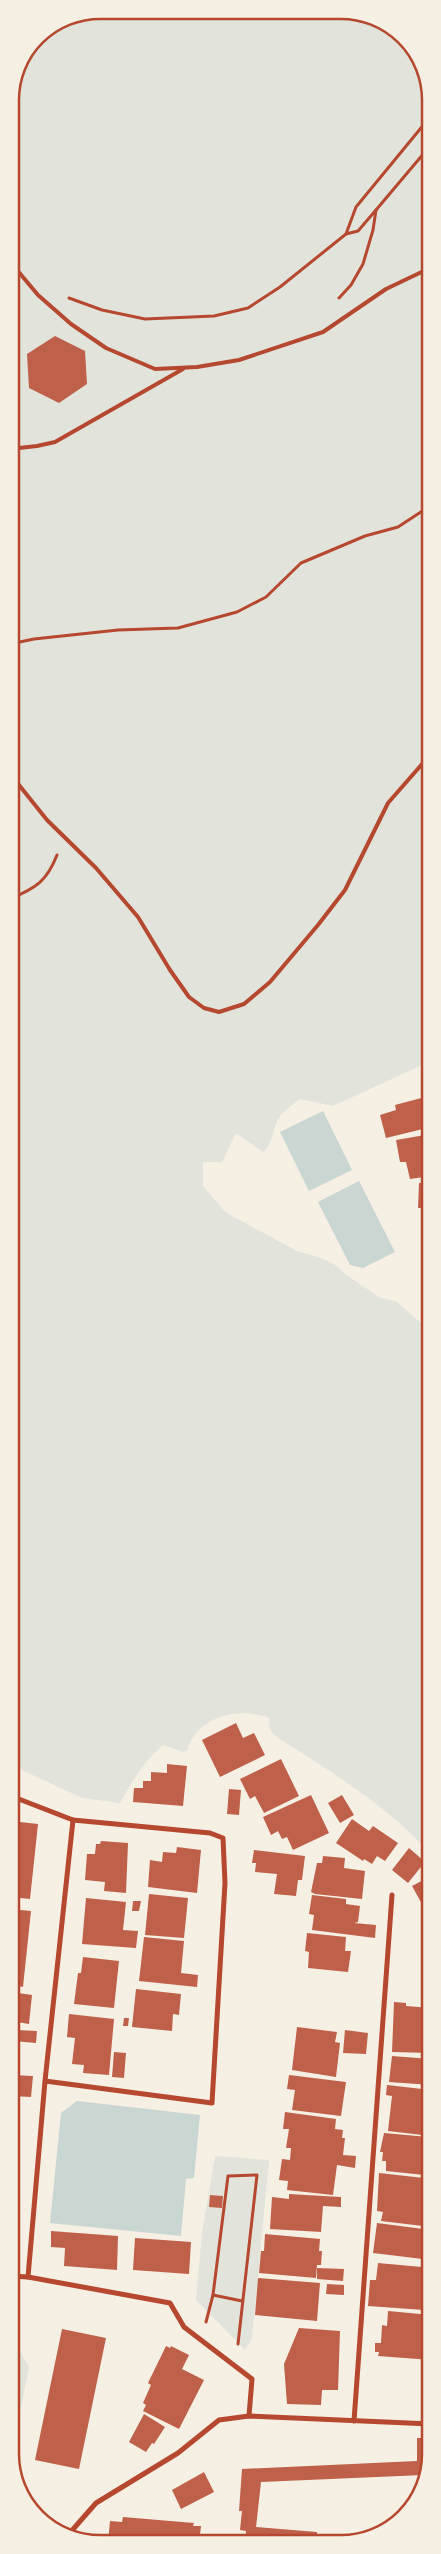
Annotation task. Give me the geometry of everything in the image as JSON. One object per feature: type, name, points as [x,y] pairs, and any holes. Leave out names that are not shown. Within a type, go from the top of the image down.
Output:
[{"type":"street","points":[[19,1799],[73,1820],[210,1833],[222,1838],[225,1883],[212,2103],[45,2081]]},
{"type":"street","points":[[28,2277],[45,2081],[73,1820]]},
{"type":"street","points":[[354,2421],[392,1895]]},
{"type":"street","points":[[19,2276],[170,2303],[184,2327],[252,2379],[249,2416]]},
{"type":"street","points":[[72,2530],[96,2503],[178,2453],[219,2420],[249,2416],[422,2424]]},
{"type":"lane","points":[[19,274],[38,295],[71,324],[106,348],[155,369],[185,368],[239,360],[323,332],[386,289],[422,272]]},
{"type":"lane","points":[[19,447],[55,442],[185,368]]},
{"type":"lane","points":[[19,784],[61,834],[96,868],[138,917],[170,970],[189,997],[204,1008],[219,1012],[244,1004],[270,982],[318,924],[345,890],[388,803],[422,764]]},
{"type":"path","points":[[346,234],[356,207],[422,127]]},
{"type":"path","points":[[38,295],[72,298],[102,310],[145,319],[214,316],[248,308],[280,287],[346,234],[358,231],[422,155]]},
{"type":"path","points":[[337,299],[351,285],[363,264],[373,230],[376,210]]},
{"type":"path","points":[[19,642],[118,630],[178,628],[237,612],[266,597],[301,563],[364,536],[398,527],[422,511]]},
{"type":"path","points":[[19,895],[44,880],[51,871],[57,855],[61,834]]},
{"type":"path","points":[[201,2339],[213,2296],[228,2176],[257,2175],[235,2365]]},
{"type":"path","points":[[213,2296],[242,2301]]},
{"type":"shaded area","points":[[84,20],[357,20],[382,30],[399,42],[414,64],[422,89],[422,1065],[333,1106],[300,1099],[282,1114],[276,1123],[270,1143],[263,1152],[236,1133],[222,1162],[203,1162],[203,1186],[225,1212],[297,1251],[334,1264],[379,1297],[397,1302],[422,1324],[422,1845],[398,1822],[359,1791],[278,1738],[270,1730],[269,1718],[244,1713],[220,1717],[209,1722],[200,1729],[192,1739],[187,1750],[183,1752],[163,1745],[144,1765],[120,1803],[82,1798],[19,1769],[20,84],[32,55],[42,42],[55,32]]},
{"type":"shaded area","points":[[323,1111],[352,1170],[309,1191],[280,1132]]},
{"type":"shaded area","points":[[359,1181],[395,1252],[363,1268],[350,1265],[318,1202]]},
{"type":"shaded area","points":[[77,2101],[200,2115],[194,2178],[186,2179],[181,2236],[50,2223],[61,2113]]},
{"type":"shaded area","points":[[215,2156],[269,2160],[252,2338],[245,2350],[196,2300],[202,2233]]},
{"type":"shaded area","points":[[19,2350],[29,2367],[19,2418]]},
{"type":"building","points":[[55,336],[85,351],[87,384],[59,403],[29,388],[27,354]]},
{"type":"building","points":[[422,1098],[422,1129],[386,1138],[380,1115],[396,1110],[395,1105]]},
{"type":"building","points":[[422,1136],[422,1177],[410,1179],[406,1162],[400,1162],[396,1140]]},
{"type":"building","points":[[419,1183],[422,1183],[422,1208],[418,1208]]},
{"type":"building","points":[[236,1723],[243,1738],[254,1733],[265,1755],[220,1777],[202,1740]]},
{"type":"building","points":[[281,1759],[299,1796],[264,1813],[255,1796],[250,1799],[240,1779]]},
{"type":"building","points":[[167,1764],[187,1766],[183,1806],[133,1802],[134,1788],[143,1788],[143,1781],[151,1781],[151,1772],[167,1773]]},
{"type":"building","points":[[229,1789],[241,1790],[239,1815],[227,1814]]},
{"type":"building","points":[[311,1795],[329,1833],[293,1850],[287,1837],[282,1839],[278,1831],[271,1835],[263,1817]]},
{"type":"building","points":[[342,1795],[354,1815],[340,1823],[328,1803]]},
{"type":"building","points":[[352,1819],[369,1831],[373,1826],[398,1843],[385,1861],[377,1856],[372,1864],[364,1859],[363,1861],[336,1843]]},
{"type":"building","points":[[19,1822],[38,1824],[30,1899],[19,1898]]},
{"type":"building","points":[[101,1841],[128,1843],[126,1893],[104,1891],[105,1882],[85,1880],[87,1854],[95,1854],[96,1844],[100,1844]]},
{"type":"building","points":[[177,1847],[201,1850],[197,1893],[148,1887],[150,1860],[162,1862],[163,1852],[176,1853]]},
{"type":"building","points":[[409,1848],[422,1859],[422,1866],[408,1883],[392,1870]]},
{"type":"building","points":[[254,1850],[305,1856],[302,1880],[298,1880],[296,1896],[274,1894],[277,1874],[255,1872],[256,1863],[252,1863]]},
{"type":"building","points":[[323,1856],[345,1858],[344,1868],[365,1871],[362,1899],[311,1892],[317,1863],[322,1863]]},
{"type":"building","points":[[422,1881],[422,1904],[412,1886]]},
{"type":"building","points":[[149,1894],[188,1898],[184,1938],[145,1935]]},
{"type":"building","points":[[312,1895],[346,1899],[346,1904],[360,1906],[358,1922],[354,1923],[376,1925],[375,1938],[312,1930],[314,1915],[309,1914]]},
{"type":"building","points":[[86,1898],[126,1902],[123,1930],[138,1931],[136,1948],[82,1944]]},
{"type":"building","points":[[133,1901],[141,1901],[139,1911],[132,1911]]},
{"type":"building","points":[[19,1910],[31,1911],[23,1987],[19,1986]]},
{"type":"building","points":[[307,1933],[346,1937],[345,1951],[351,1951],[348,1972],[308,1968],[309,1952],[305,1951]]},
{"type":"building","points":[[144,1937],[184,1941],[181,1973],[198,1975],[197,1987],[139,1981]]},
{"type":"building","points":[[83,1957],[119,1961],[114,2008],[74,2004],[78,1973],[81,1973]]},
{"type":"building","points":[[136,1989],[181,1994],[179,2015],[173,2014],[172,2031],[132,2027]]},
{"type":"building","points":[[19,1993],[32,1995],[29,2024],[19,2022]]},
{"type":"building","points":[[394,2002],[406,2003],[406,2006],[422,2007],[422,2053],[392,2052]]},
{"type":"building","points":[[69,2014],[114,2019],[109,2075],[83,2073],[84,2065],[72,2064],[75,2038],[67,2037]]},
{"type":"building","points":[[124,2018],[129,2018],[128,2026],[123,2026]]},
{"type":"building","points":[[297,2027],[337,2032],[335,2042],[340,2043],[336,2077],[292,2070]]},
{"type":"building","points":[[19,2030],[37,2031],[36,2043],[19,2042]]},
{"type":"building","points":[[345,2030],[368,2033],[366,2054],[343,2053]]},
{"type":"building","points":[[114,2052],[126,2053],[124,2078],[112,2077]]},
{"type":"building","points":[[392,2056],[422,2058],[422,2084],[389,2082]]},
{"type":"building","points":[[19,2075],[33,2076],[31,2097],[19,2096]]},
{"type":"building","points":[[289,2075],[346,2082],[341,2116],[292,2110],[295,2090],[287,2089]]},
{"type":"building","points":[[387,2085],[422,2089],[422,2135],[388,2131],[392,2096],[386,2095]]},
{"type":"building","points":[[285,2112],[336,2119],[335,2129],[343,2130],[342,2138],[345,2138],[343,2155],[356,2156],[355,2168],[337,2165],[333,2195],[287,2190],[288,2181],[279,2180],[282,2159],[290,2160],[291,2148],[286,2148],[289,2129],[283,2129]]},
{"type":"building","points":[[384,2133],[422,2136],[422,2175],[386,2171],[386,2161],[382,2161],[383,2152],[380,2152]]},
{"type":"building","points":[[379,2173],[422,2178],[422,2226],[381,2221],[383,2212],[377,2211]]},
{"type":"building","points":[[289,2194],[341,2197],[341,2207],[323,2206],[321,2232],[270,2229],[272,2197],[289,2199]]},
{"type":"building","points":[[210,2195],[223,2196],[222,2208],[209,2207]]},
{"type":"building","points":[[377,2223],[422,2229],[422,2259],[373,2253]]},
{"type":"building","points":[[51,2231],[118,2236],[117,2270],[64,2266],[65,2248],[51,2247]]},
{"type":"building","points":[[265,2234],[320,2239],[319,2251],[322,2251],[321,2265],[317,2265],[316,2278],[259,2273],[261,2251],[264,2251]]},
{"type":"building","points":[[135,2238],[191,2242],[189,2274],[133,2270]]},
{"type":"building","points":[[378,2263],[422,2267],[422,2310],[368,2306],[370,2280],[376,2280]]},
{"type":"building","points":[[317,2268],[344,2269],[343,2281],[317,2279]]},
{"type":"building","points":[[258,2278],[320,2283],[317,2321],[255,2315]]},
{"type":"building","points":[[327,2284],[344,2285],[344,2295],[326,2294]]},
{"type":"building","points":[[388,2311],[422,2314],[422,2359],[378,2356],[379,2352],[375,2352],[375,2343],[381,2343],[382,2325],[387,2326]]},
{"type":"building","points":[[299,2328],[340,2331],[338,2390],[322,2390],[321,2405],[287,2404],[284,2364]]},
{"type":"building","points":[[62,2329],[106,2338],[79,2469],[35,2460]]},
{"type":"building","points":[[166,2346],[170,2348],[171,2346],[189,2355],[182,2369],[204,2380],[179,2429],[143,2411],[146,2405],[143,2403],[151,2385],[148,2383]]},
{"type":"building","points":[[144,2414],[165,2427],[154,2444],[152,2443],[146,2452],[129,2442]]},
{"type":"building","points":[[417,2438],[422,2438],[419,2475],[261,2482],[256,2527],[317,2532],[317,2534],[320,2535],[246,2535],[246,2531],[240,2530],[242,2511],[239,2511],[242,2469],[417,2461]]},
{"type":"building","points":[[204,2472],[214,2492],[181,2509],[172,2490]]},
{"type":"building","points":[[123,2517],[194,2523],[193,2526],[201,2526],[200,2535],[109,2535],[110,2521],[122,2522]]}]
